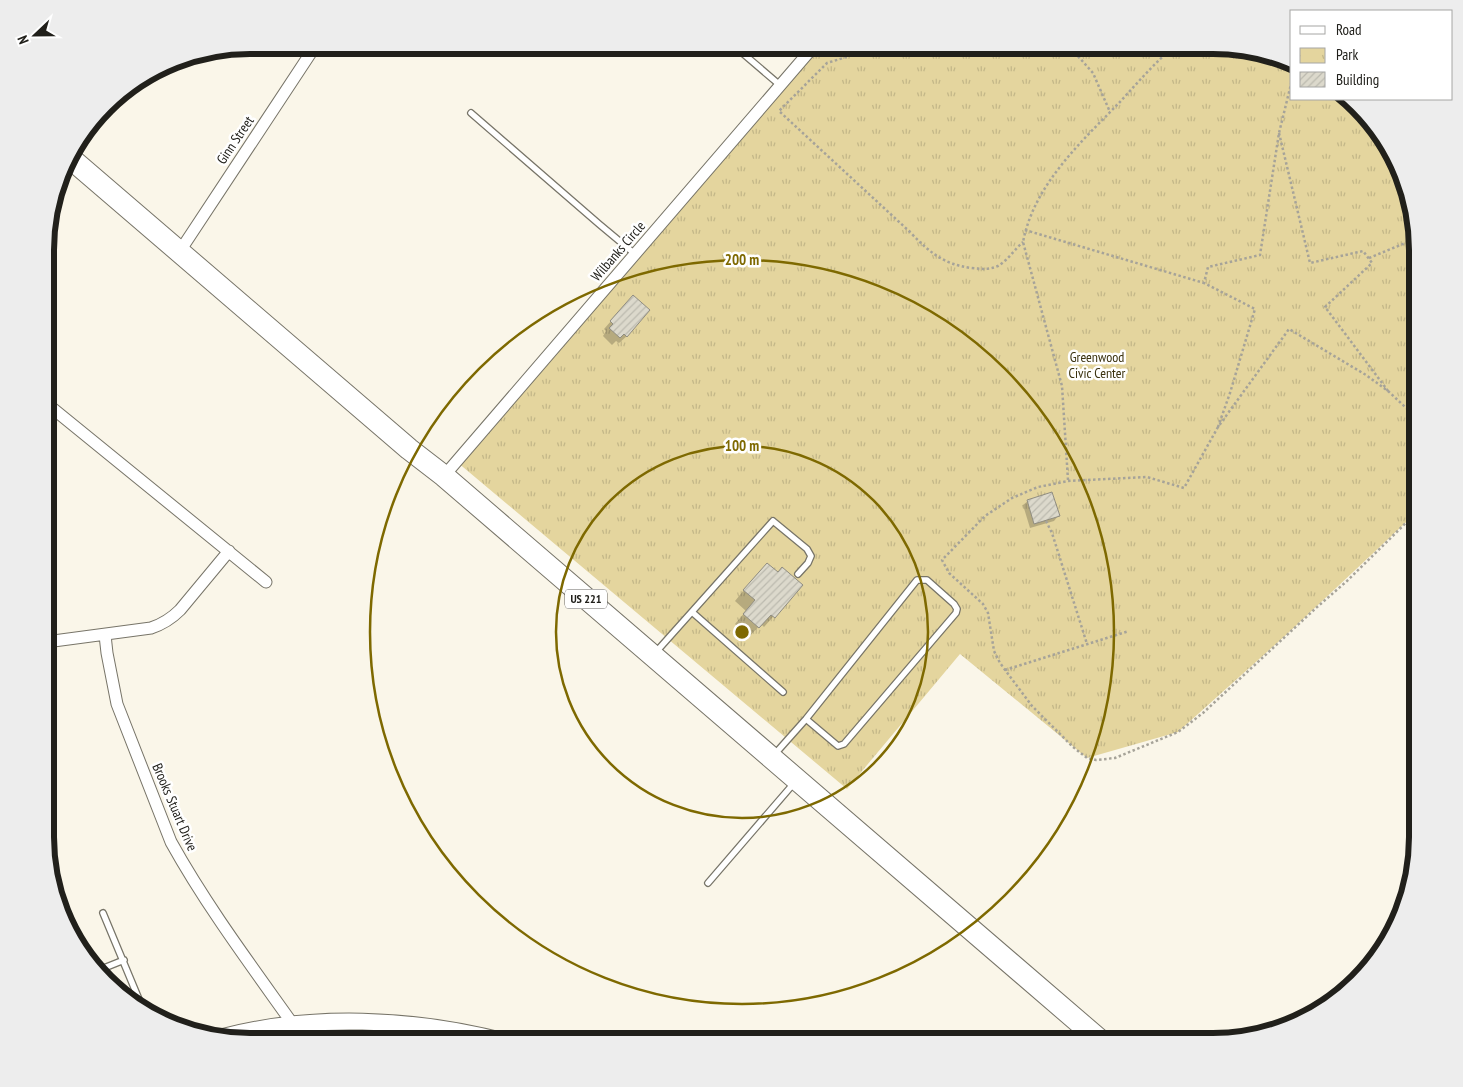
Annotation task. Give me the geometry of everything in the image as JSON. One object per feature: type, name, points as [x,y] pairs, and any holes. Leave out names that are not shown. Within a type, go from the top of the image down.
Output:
[{"type":"highway","name":"US 221","points":[[75,162],[409,449],[444,476],[1091,1033]]},
{"type":"street","name":"Ginn Street","points":[[180,251],[310,54]]},
{"type":"street","name":"Wilbanks Circle","points":[[444,476],[808,54]]},
{"type":"street","points":[[54,409],[266,582]]},
{"type":"street","points":[[54,641],[151,628],[171,619],[229,551]]},
{"type":"street","name":"Brooks Stuart Drive","points":[[105,635],[117,704],[171,842],[182,863],[292,1024]]},
{"type":"street","points":[[245,1033],[292,1024],[361,1022],[420,1025],[472,1033]]},
{"type":"lane","points":[[744,54],[781,86]]},
{"type":"lane","points":[[471,113],[635,254]]},
{"type":"lane","points":[[652,656],[773,521],[808,549],[811,556],[808,563],[798,574]]},
{"type":"lane","points":[[771,759],[806,719],[917,580],[927,580],[954,604],[957,609],[956,613],[844,744],[838,746],[806,719]]},
{"type":"lane","points":[[692,612],[783,692]]},
{"type":"lane","points":[[708,883],[797,781]]},
{"type":"lane","points":[[104,913],[139,999]]},
{"type":"lane","points":[[103,968],[124,960]]},
{"type":"path","points":[[856,54],[826,63],[779,111],[926,248],[944,262],[986,270],[999,265],[1023,242]]},
{"type":"path","points":[[1076,54],[1093,73],[1110,112]]},
{"type":"path","points":[[1068,481],[1062,386],[1023,242],[1025,230],[1038,199],[1070,154],[1166,54]]},
{"type":"path","points":[[1204,283],[1208,267],[1260,255],[1279,133],[1290,88]]},
{"type":"path","points":[[1279,133],[1310,264],[1363,251],[1372,263],[1325,307],[1388,391]]},
{"type":"path","points":[[1025,230],[1204,283],[1255,308],[1218,427]]},
{"type":"path","points":[[1368,258],[1409,242]]},
{"type":"path","points":[[1409,411],[1388,391],[1366,375],[1289,329],[1218,427],[1184,488],[1147,477],[1068,481],[1038,487],[1012,498],[986,516],[942,560],[949,573],[983,604],[988,613],[994,651],[1000,663],[1032,706],[1073,747],[1087,758],[1096,760],[1115,758],[1178,732],[1203,713],[1347,581],[1409,520]]},
{"type":"path","points":[[1046,521],[1052,533],[1087,644]]},
{"type":"path","points":[[1005,670],[1129,631]]},
{"type":"green space","name":"Greenwood Civic Center","points":[[808,54],[1226,54],[1264,60],[1290,70],[1290,100],[1340,100],[1361,120],[1389,163],[1403,199],[1409,237],[1409,519],[1286,635],[1178,732],[1087,758],[960,654],[847,789],[457,462]]},
{"type":"building","points":[[633,295],[650,310],[627,337],[624,334],[620,338],[609,328],[613,324],[610,321]]},
{"type":"building","points":[[1052,492],[1060,516],[1034,524],[1027,500]]},
{"type":"building","points":[[767,563],[778,572],[782,567],[803,585],[775,618],[771,615],[759,628],[743,614],[755,600],[743,590]]}]
